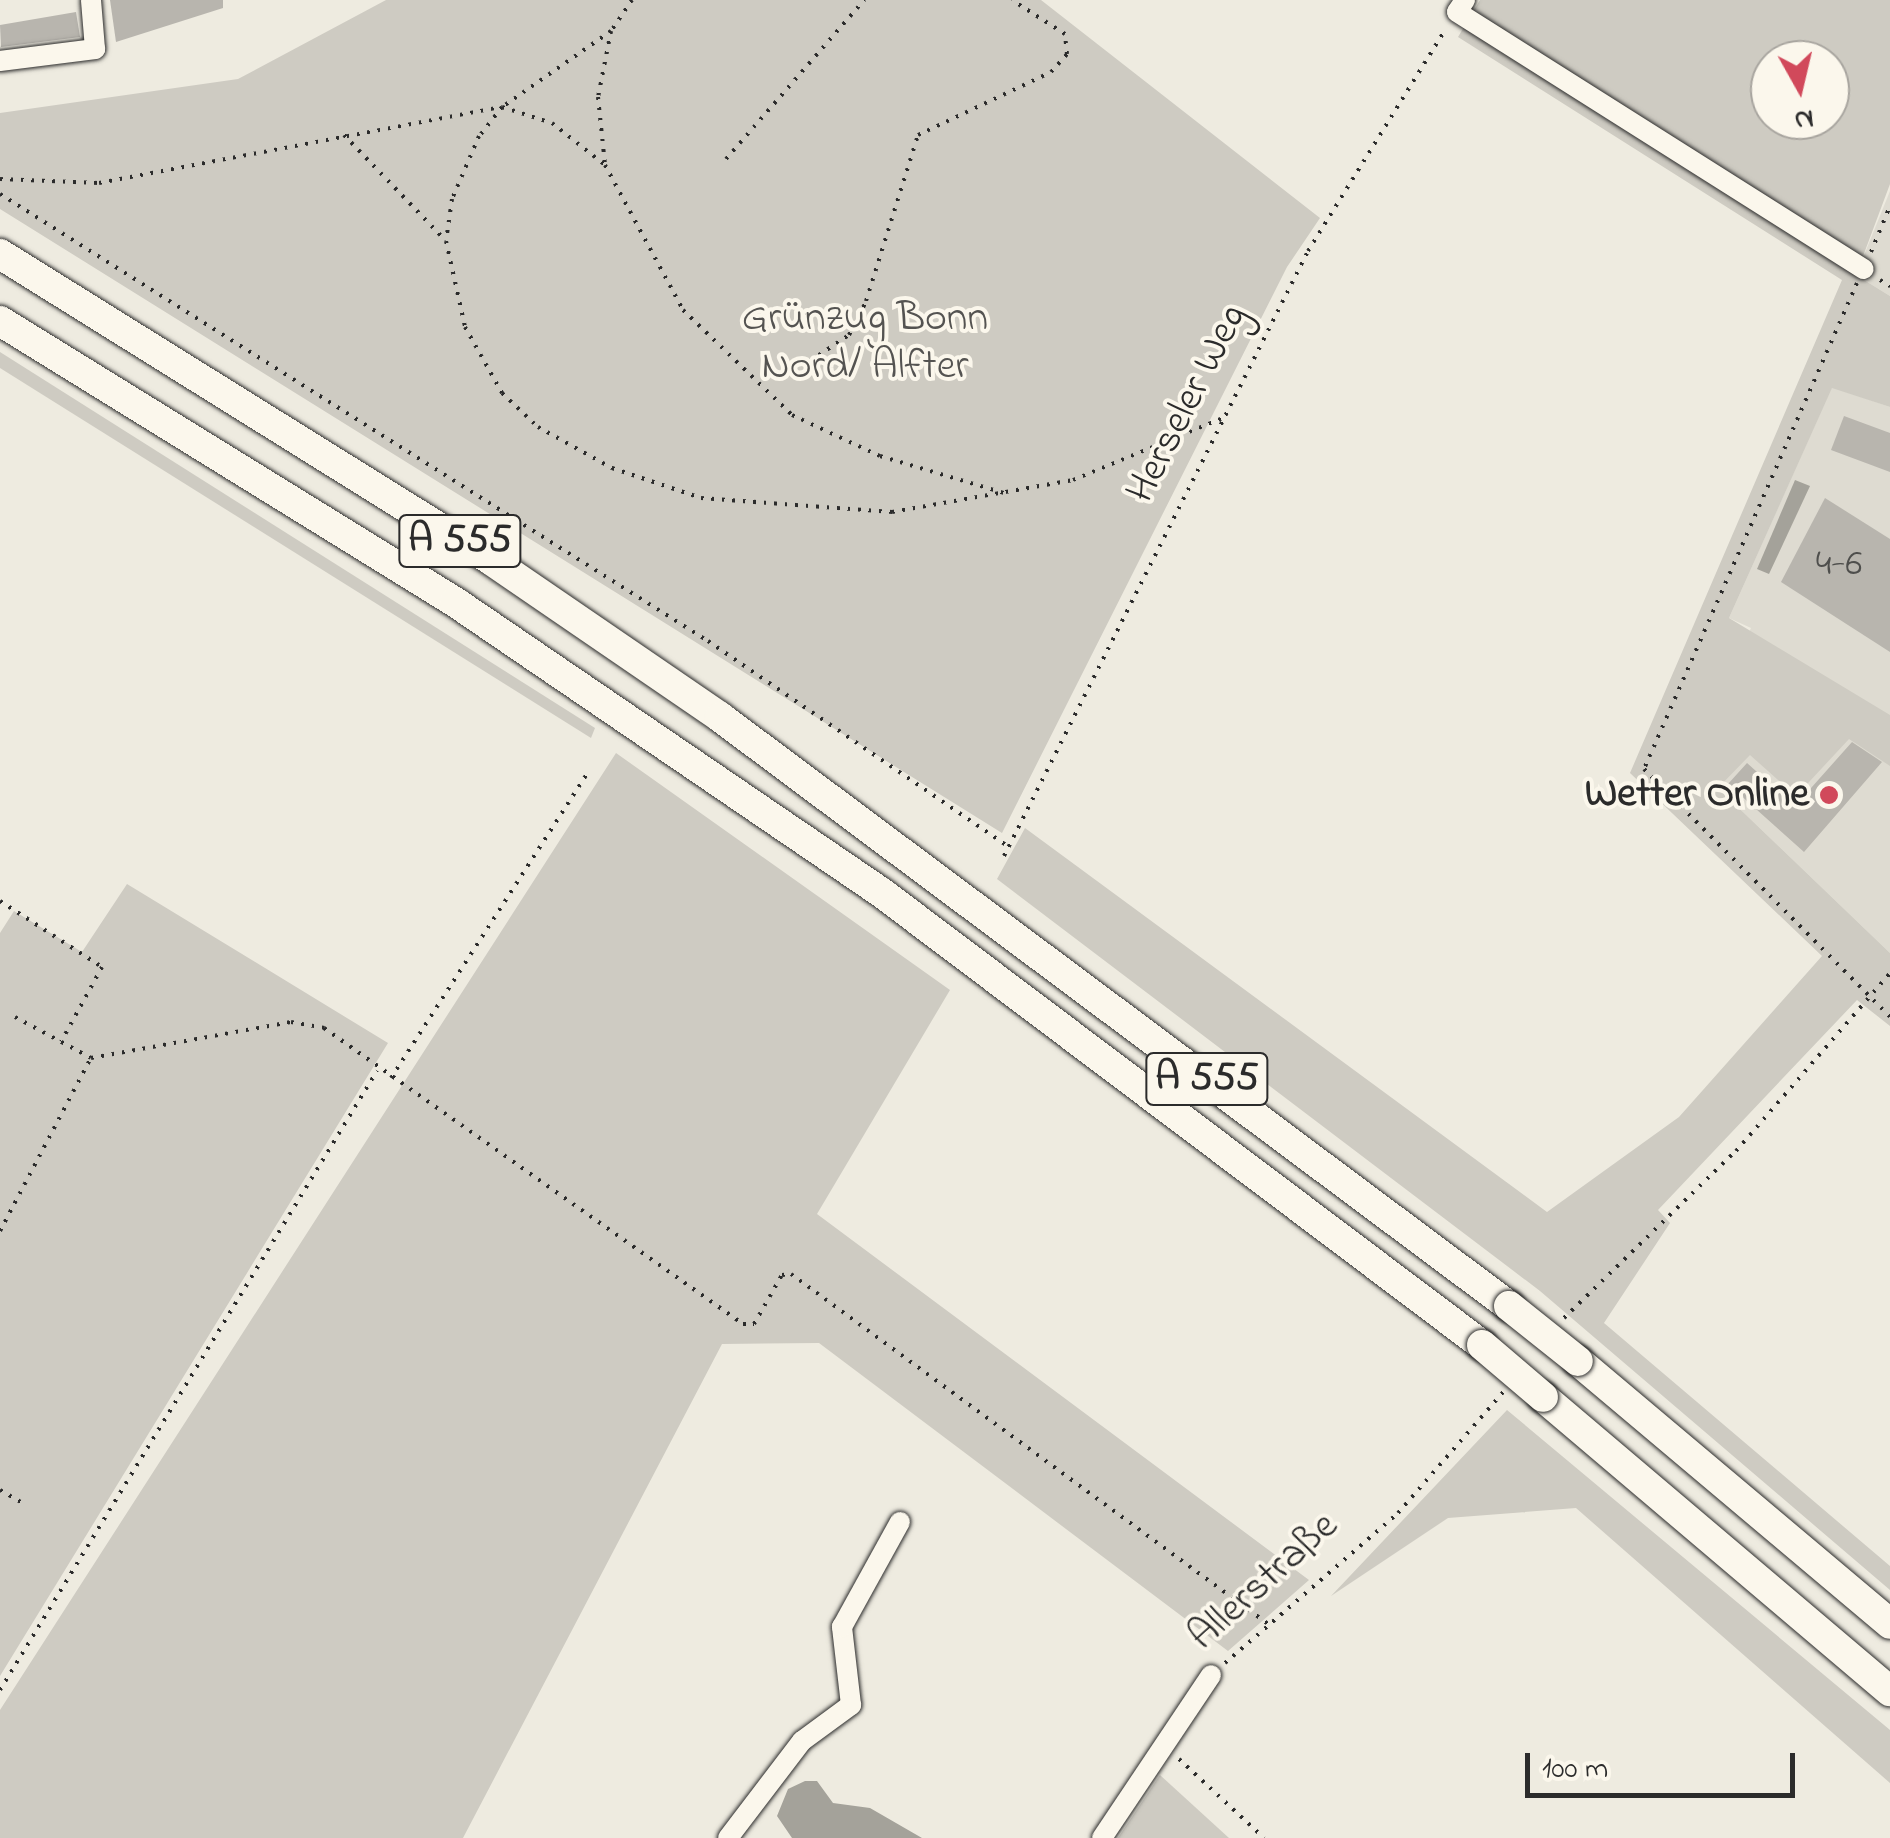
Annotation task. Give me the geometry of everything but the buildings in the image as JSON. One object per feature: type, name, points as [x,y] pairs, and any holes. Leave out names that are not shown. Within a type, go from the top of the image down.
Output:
[{"type":"highway","name":"A 555","points":[[0,254],[474,550],[720,717],[1509,1306],[1890,1624]]},
{"type":"highway","name":"A 555","points":[[0,321],[456,602],[866,882],[1482,1345],[1890,1691]]},
{"type":"street","points":[[0,61],[95,49],[91,0]]},
{"type":"street","points":[[1461,6],[1864,269]]},
{"type":"street","points":[[728,1838],[802,1741],[851,1705],[840,1664],[842,1627],[900,1522]]},
{"type":"street","name":"Allerstraße","points":[[1102,1838],[1211,1676]]},
{"type":"path","points":[[632,0],[611,30],[502,107],[464,166],[446,241],[465,327],[502,393],[538,427],[612,468],[701,498],[787,508],[892,512],[1008,494],[1110,469],[1223,418]]},
{"type":"path","points":[[726,159],[864,0]]},
{"type":"path","points":[[810,361],[849,335],[866,300],[918,135],[1051,72],[1067,54],[1066,34],[1012,0]]},
{"type":"path","name":"Herseler Weg","points":[[1004,856],[1308,251],[1461,6]]},
{"type":"path","points":[[611,30],[598,96],[605,165],[660,281],[734,365],[792,415],[880,456],[1008,494]]},
{"type":"path","points":[[0,179],[99,183],[502,107],[552,123],[605,165]]},
{"type":"path","points":[[344,135],[446,241]]},
{"type":"path","points":[[0,194],[676,620],[1009,847]]},
{"type":"path","points":[[1890,206],[1644,770],[1890,1018]]},
{"type":"path","points":[[391,1078],[590,771]]},
{"type":"path","points":[[0,902],[102,966],[60,1042]]},
{"type":"path","points":[[1566,1315],[1736,1150],[1890,974]]},
{"type":"path","points":[[15,1017],[91,1058],[305,1022],[378,1068],[744,1324],[757,1321],[782,1276],[791,1274],[1268,1624]]},
{"type":"path","points":[[0,1231],[91,1058]]},
{"type":"path","points":[[0,1690],[378,1068]]},
{"type":"path","name":"Allerstraße","points":[[1211,1676],[1398,1513],[1497,1400]]},
{"type":"path","points":[[0,1490],[26,1505]]},
{"type":"path","points":[[1162,1749],[1264,1838]]},
{"type":"shaded area","points":[[1890,191],[1890,296],[1856,275]]},
{"type":"shaded area","points":[[1832,387],[1890,407],[1890,953],[1692,763],[1751,628],[1729,618]]},
{"type":"shaded area","points":[[1795,480],[1810,486],[1769,574],[1757,569]]},
{"type":"shaded area","points":[[805,1781],[817,1781],[833,1803],[870,1808],[922,1838],[792,1838],[777,1816],[788,1789]]},
{"type":"green space","name":"Grünzug Bonn Nord/ Alfter","points":[[386,0],[1041,0],[1320,218],[1287,267],[1002,833],[0,209],[0,113],[238,79]]},
{"type":"green space","points":[[1480,0],[1890,0],[1890,184],[1856,275],[1890,296],[1890,407],[1832,388],[1729,618],[1890,715],[1890,766],[1849,739],[1796,796],[1750,755],[1718,788],[1890,953],[1890,1026],[1857,1000],[1658,1210],[1670,1223],[1604,1323],[1890,1566],[1890,1590],[1540,1291],[997,879],[1025,828],[1547,1212],[1679,1117],[1822,956],[1630,773],[1842,280],[1458,37]]},
{"type":"green space","points":[[0,352],[595,728],[591,738],[0,368]]},
{"type":"green space","points":[[616,753],[950,990],[817,1214],[1309,1580],[1228,1651],[819,1343],[722,1344],[463,1838],[0,1838],[0,1710]]},
{"type":"green space","points":[[127,884],[388,1043],[0,1676],[0,933],[14,911],[82,952]]},
{"type":"green space","points":[[1507,1410],[1890,1730],[1890,1783],[1576,1508],[1448,1518],[1331,1596]]},
{"type":"green space","points":[[1160,1775],[1229,1838],[1118,1838]]},
{"type":"place","name":"Wetter Online","points":[[1829,795]]}]
